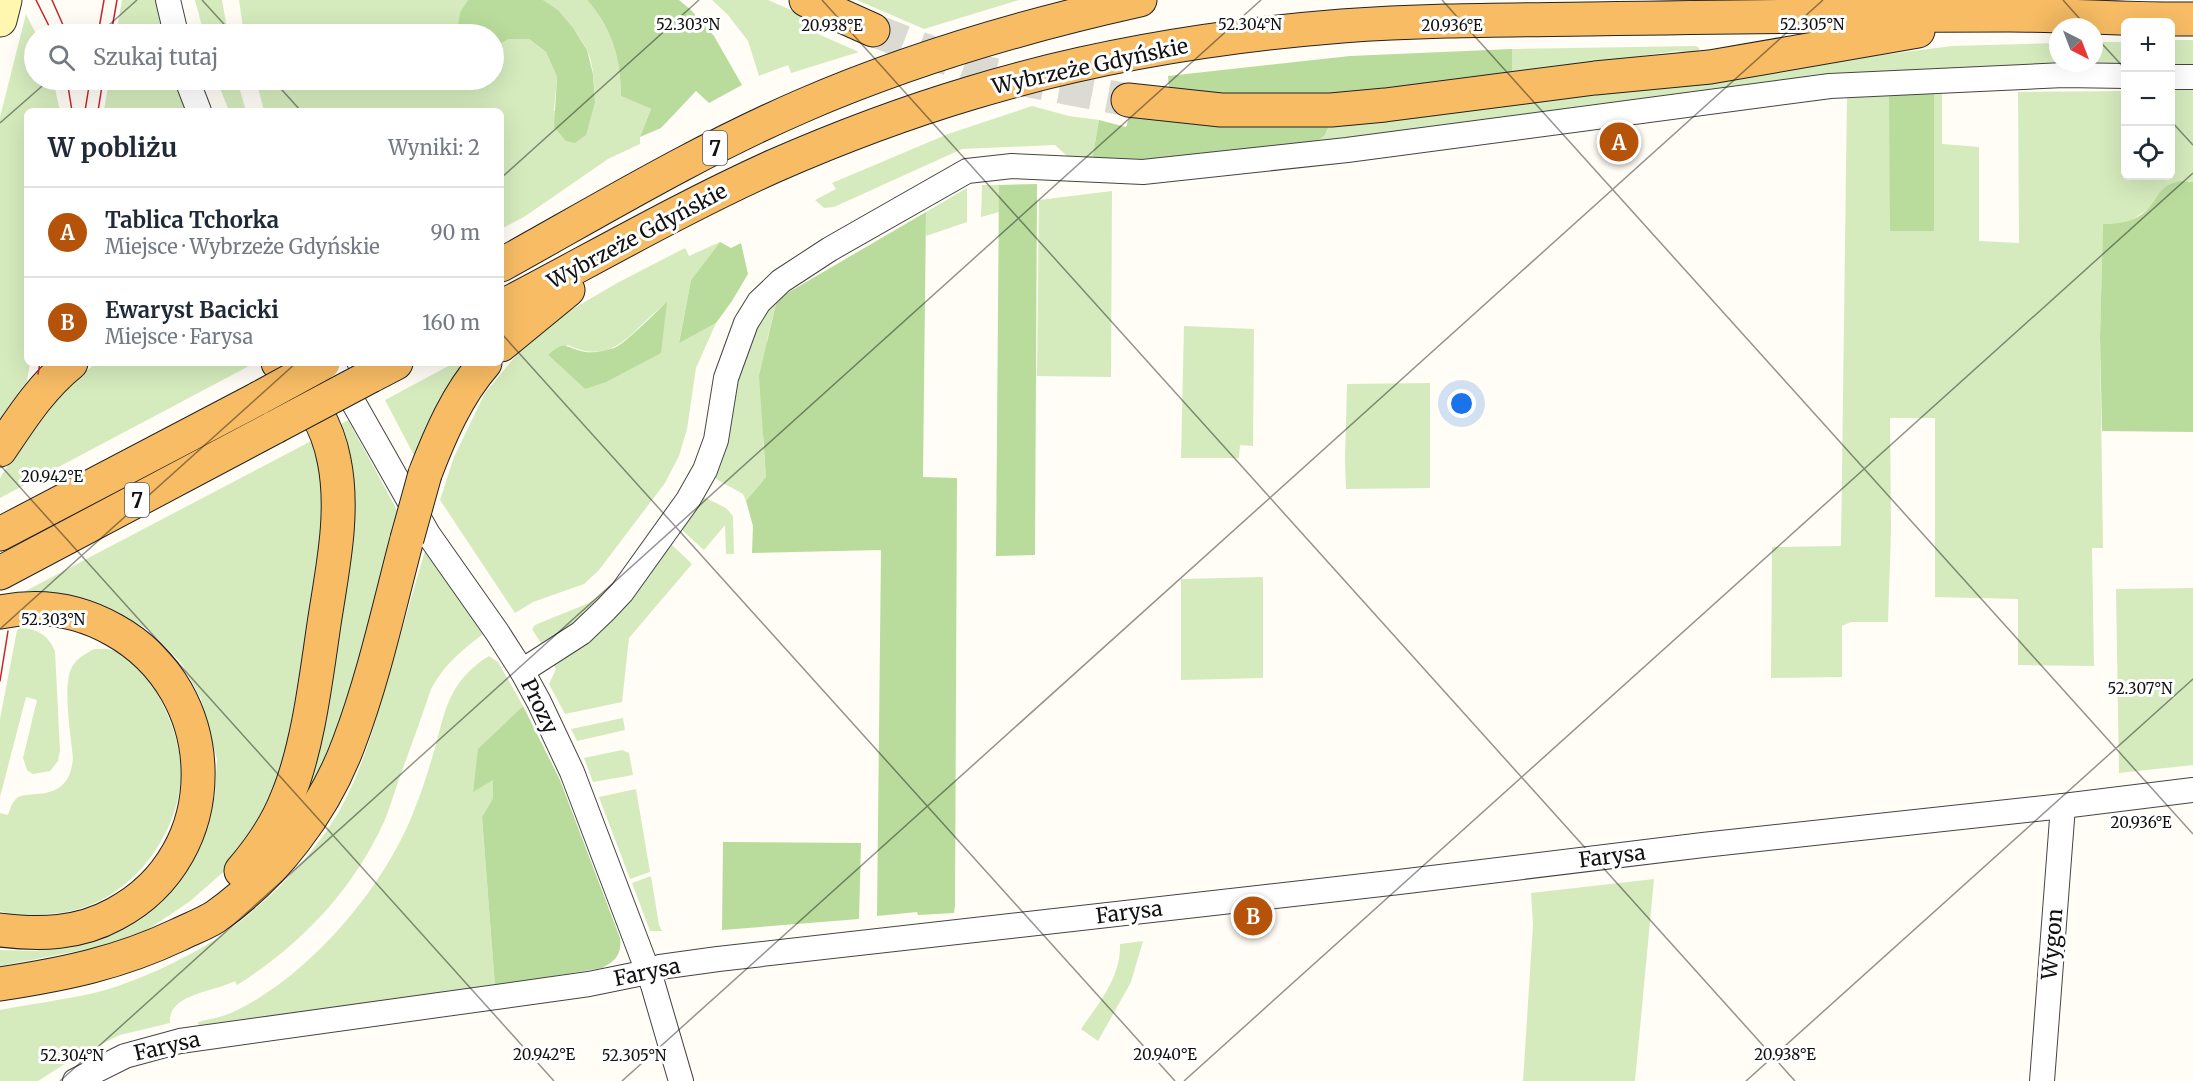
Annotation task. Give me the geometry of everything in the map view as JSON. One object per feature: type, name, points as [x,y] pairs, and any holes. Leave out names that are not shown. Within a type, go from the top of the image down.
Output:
[{"type":"highway","points":[[806,0],[873,30]]},
{"type":"highway","name":"Wybrzeże Gdyńskie","points":[[504,263],[694,159],[802,106],[966,46],[1055,20],[1140,0]]},
{"type":"highway","points":[[1128,100],[1184,107],[1260,111],[1331,110],[1385,105],[1710,66],[2014,15]]},
{"type":"highway","name":"Wybrzeże Gdyńskie","points":[[504,305],[695,204],[775,166],[911,113],[970,93],[1132,53],[1296,30],[1423,22],[2014,15]]},
{"type":"highway","name":"7","points":[[2014,15],[2187,18]]},
{"type":"highway","points":[[504,342],[535,315],[644,232]]},
{"type":"highway","points":[[0,450],[33,403],[67,366]]},
{"type":"highway","points":[[165,941],[205,911],[250,860],[266,837],[287,799],[296,773],[314,687],[334,555],[337,524],[337,475],[334,458],[322,423],[300,387],[281,366]]},
{"type":"highway","name":"7","points":[[0,534],[318,366]]},
{"type":"highway","points":[[0,984],[59,975],[112,962],[165,941],[213,918],[249,890],[305,826],[348,745],[368,687],[425,474],[442,431],[458,401],[483,366]]},
{"type":"highway","name":"7","points":[[0,573],[383,370]]},
{"type":"highway","points":[[0,612],[17,609],[58,609],[102,623],[136,645],[154,660],[182,698],[191,721],[200,770],[193,815],[182,844],[163,874],[136,901],[115,914],[88,926],[64,932],[45,934],[0,930]]},
{"type":"main road","points":[[0,20],[5,0]]},
{"type":"street","points":[[168,0],[174,24]]},
{"type":"street","points":[[522,671],[581,633],[605,610],[622,592],[688,500],[705,470],[716,440],[726,378],[746,323],[759,302],[781,281],[831,249],[967,171],[1012,166],[1143,172],[1347,150],[1830,86],[2064,75],[2121,76]]},
{"type":"street","points":[[2175,76],[2193,77]]},
{"type":"street","points":[[191,90],[198,108]]},
{"type":"street","name":"Prozy","points":[[334,366],[428,534],[522,671],[572,772],[653,985],[681,1081]]},
{"type":"street","name":"Farysa","points":[[75,1081],[125,1056],[180,1041],[589,984],[648,972],[660,967],[2193,790]]},
{"type":"street","name":"Wygon","points":[[2042,1081],[2063,806]]},
{"type":"green space","points":[[122,0],[156,0],[160,24],[118,24]]},
{"type":"green space","points":[[195,0],[222,0],[226,24],[201,24]]},
{"type":"green space","points":[[239,0],[468,0],[460,12],[458,24],[243,24]]},
{"type":"green space","points":[[468,0],[543,0],[558,10],[587,50],[593,74],[595,102],[586,135],[575,143],[566,141],[554,127],[557,77],[546,52],[529,39],[509,39],[504,42],[504,24],[458,24],[460,12]]},
{"type":"green space","points":[[543,0],[587,0],[609,33],[617,57],[621,96],[651,109],[640,137],[640,144],[608,159],[524,217],[504,227],[504,108],[263,108],[259,90],[504,90],[504,42],[509,39],[529,39],[546,52],[557,77],[554,111],[595,102],[592,69],[587,50],[568,22]]},
{"type":"green space","points":[[587,0],[679,0],[714,36],[742,85],[709,103],[696,91],[661,128],[640,137],[651,109],[621,96],[617,57],[609,33]]},
{"type":"green space","points":[[712,0],[768,0],[821,23],[818,34],[859,52],[791,73],[788,65],[759,76],[748,41],[728,15]]},
{"type":"green space","points":[[857,0],[1019,0],[924,29]]},
{"type":"green space","points":[[26,14],[31,24],[24,24],[24,90],[55,90],[59,108],[24,108],[24,366],[30,366],[26,387],[0,425],[0,117]]},
{"type":"green space","points":[[2175,40],[2193,40],[2193,70],[2175,70]]},
{"type":"green space","points":[[2103,42],[2121,42],[2121,71],[1310,143],[1327,132],[1329,125],[1952,46],[2049,43],[2049,72],[2103,72]]},
{"type":"green space","points":[[1696,46],[1699,52],[1677,51],[1512,74],[1512,49]]},
{"type":"green space","points":[[1512,49],[1512,74],[1402,89],[1277,97],[1169,90],[1168,76],[1350,56]]},
{"type":"green space","points":[[107,90],[178,90],[184,108],[104,108]]},
{"type":"green space","points":[[221,90],[240,90],[245,108],[228,108]]},
{"type":"green space","points":[[2175,90],[2193,90],[2193,182],[2189,181],[2132,220],[2120,224],[2103,225],[2100,337],[2103,548],[2092,548],[2094,666],[2018,665],[2018,599],[1935,597],[1935,418],[1890,418],[1891,530],[1888,622],[1851,622],[1842,626],[1842,677],[1771,678],[1772,547],[1841,546],[1847,95],[1889,94],[1934,230],[1934,93],[1942,94],[1942,144],[1979,147],[1979,241],[2019,243],[2018,92],[2121,91],[2121,180],[2175,180]]},
{"type":"green space","points":[[1934,93],[1934,231],[1890,231],[1889,94]]},
{"type":"green space","points":[[1032,106],[1069,116],[1099,120],[1092,161],[1067,156],[1055,145],[962,149],[834,207],[824,208],[815,200],[836,189],[832,183],[948,134]]},
{"type":"green space","points":[[1130,115],[1229,126],[1329,125],[1322,137],[1310,143],[1198,159],[1092,161],[1099,120],[1126,127]]},
{"type":"green space","points":[[2181,181],[2193,182],[2193,432],[2102,431],[2100,337],[2103,224],[2132,220],[2147,210],[2164,188]]},
{"type":"green space","points":[[1037,184],[1035,555],[996,556],[999,185]]},
{"type":"green space","points":[[982,185],[999,185],[999,212],[981,217]]},
{"type":"green space","points":[[967,188],[967,222],[926,236],[926,212]]},
{"type":"green space","points":[[1112,191],[1111,377],[1037,376],[1039,200]]},
{"type":"green space","points":[[926,212],[923,477],[957,478],[955,906],[954,913],[918,915],[917,912],[877,916],[881,550],[752,553],[753,526],[746,501],[766,477],[759,376],[777,299]]},
{"type":"green space","points":[[720,242],[691,280],[679,342],[716,323],[696,368],[687,429],[679,456],[665,483],[599,570],[584,584],[533,602],[515,613],[440,500],[454,457],[485,393],[519,352],[552,321],[619,282],[685,248],[689,256]],"holes":[[[667,303],[585,389],[548,355],[568,345],[585,351],[599,352],[612,348],[623,342]]]},
{"type":"green space","points":[[720,242],[731,248],[741,243],[748,274],[716,323],[679,343],[691,280]]},
{"type":"green space","points":[[777,299],[767,340],[763,438],[766,477],[746,501],[743,494],[716,479],[714,470],[744,349],[766,311]]},
{"type":"green space","points":[[667,302],[661,353],[606,382],[585,389],[548,355],[561,346],[589,352],[614,348],[633,334]]},
{"type":"green space","points":[[1184,326],[1254,329],[1253,446],[1240,445],[1239,458],[1181,458]]},
{"type":"green space","points":[[92,366],[249,366],[0,498],[0,478],[27,435],[44,412]]},
{"type":"green space","points":[[448,366],[466,366],[417,461],[385,400]]},
{"type":"green space","points":[[1430,383],[1430,488],[1346,489],[1347,384]]},
{"type":"green space","points":[[348,420],[397,510],[347,712],[330,754],[298,812],[352,529],[355,491],[351,461],[341,424]]},
{"type":"green space","points":[[313,440],[317,448],[324,512],[318,566],[287,744],[272,797],[253,837],[228,868],[189,902],[147,930],[99,947],[0,966],[0,950],[36,951],[101,936],[131,924],[168,890],[205,829],[215,797],[217,759],[201,699],[182,664],[149,630],[82,598],[49,593],[14,597]]},
{"type":"green space","points":[[706,498],[726,508],[733,516],[734,554],[726,554],[725,525],[704,550],[683,531],[682,524],[699,499]]},
{"type":"green space","points":[[672,545],[692,564],[629,638],[622,702],[565,714],[549,684],[556,669],[553,663],[664,546]]},
{"type":"green space","points":[[425,551],[483,634],[454,659],[431,689],[384,822],[357,871],[340,893],[303,934],[260,969],[237,985],[235,981],[184,1000],[171,1013],[170,1023],[120,1035],[74,1058],[38,1081],[0,1081],[0,1010],[110,989],[183,958],[216,939],[264,902],[312,850],[338,813],[360,766]]},
{"type":"green space","points":[[1263,577],[1263,678],[1181,680],[1181,579]]},
{"type":"green space","points":[[614,585],[584,618],[544,648],[532,629],[535,625],[589,603]]},
{"type":"green space","points":[[2193,588],[2193,765],[2119,773],[2116,589]]},
{"type":"green space","points":[[20,628],[42,634],[55,651],[60,751],[58,761],[50,771],[33,774],[27,770],[23,758],[37,700],[26,697],[0,797],[0,719],[17,630]]},
{"type":"green space","points":[[94,649],[112,650],[131,661],[151,684],[166,710],[177,743],[181,766],[177,801],[170,824],[158,846],[143,866],[126,884],[105,898],[83,908],[59,913],[22,915],[0,911],[0,813],[8,815],[12,804],[19,797],[52,791],[67,780],[73,758],[68,711],[69,675],[76,661]]},
{"type":"green space","points":[[489,656],[498,662],[523,706],[479,749],[473,791],[493,779],[493,798],[482,817],[495,986],[199,1027],[198,1022],[233,1012],[289,976],[316,953],[365,898],[402,838],[426,778],[443,719],[457,686],[465,676]]},
{"type":"green space","points":[[523,706],[560,780],[620,938],[620,948],[614,960],[602,968],[495,986],[482,817],[493,798],[493,780],[473,792],[478,749]]},
{"type":"green space","points":[[623,718],[625,730],[577,741],[571,729]]},
{"type":"green space","points":[[622,750],[629,753],[633,775],[593,782],[584,758]]},
{"type":"green space","points":[[636,789],[650,872],[630,879],[599,797]]},
{"type":"green space","points":[[723,842],[861,843],[859,919],[722,930]]},
{"type":"green space","points":[[651,876],[662,931],[650,931],[632,883]]},
{"type":"green space","points":[[1654,879],[1635,1081],[1523,1081],[1533,925],[1531,893]]},
{"type":"green space","points":[[1143,941],[1131,982],[1098,1041],[1081,1029],[1113,979],[1120,944]]},
{"type":"tunnel","points":[[873,30],[982,72],[1128,100]]},
{"type":"tram line","points":[[36,0],[48,24]]},
{"type":"tram line","points":[[52,0],[63,24]]},
{"type":"tram line","points":[[100,24],[104,0]]},
{"type":"tram line","points":[[113,24],[117,0]]},
{"type":"tram line","points":[[69,90],[72,108]]},
{"type":"tram line","points":[[85,108],[88,90]]},
{"type":"tram line","points":[[98,108],[101,90]]},
{"type":"tram line","points":[[38,374],[39,366]]},
{"type":"tram line","points":[[0,681],[8,631]]},
{"type":"place","name":"Tablica Tchorka","points":[[1619,142]]},
{"type":"place","name":"Ewaryst Bacicki","points":[[1253,916]]}]
